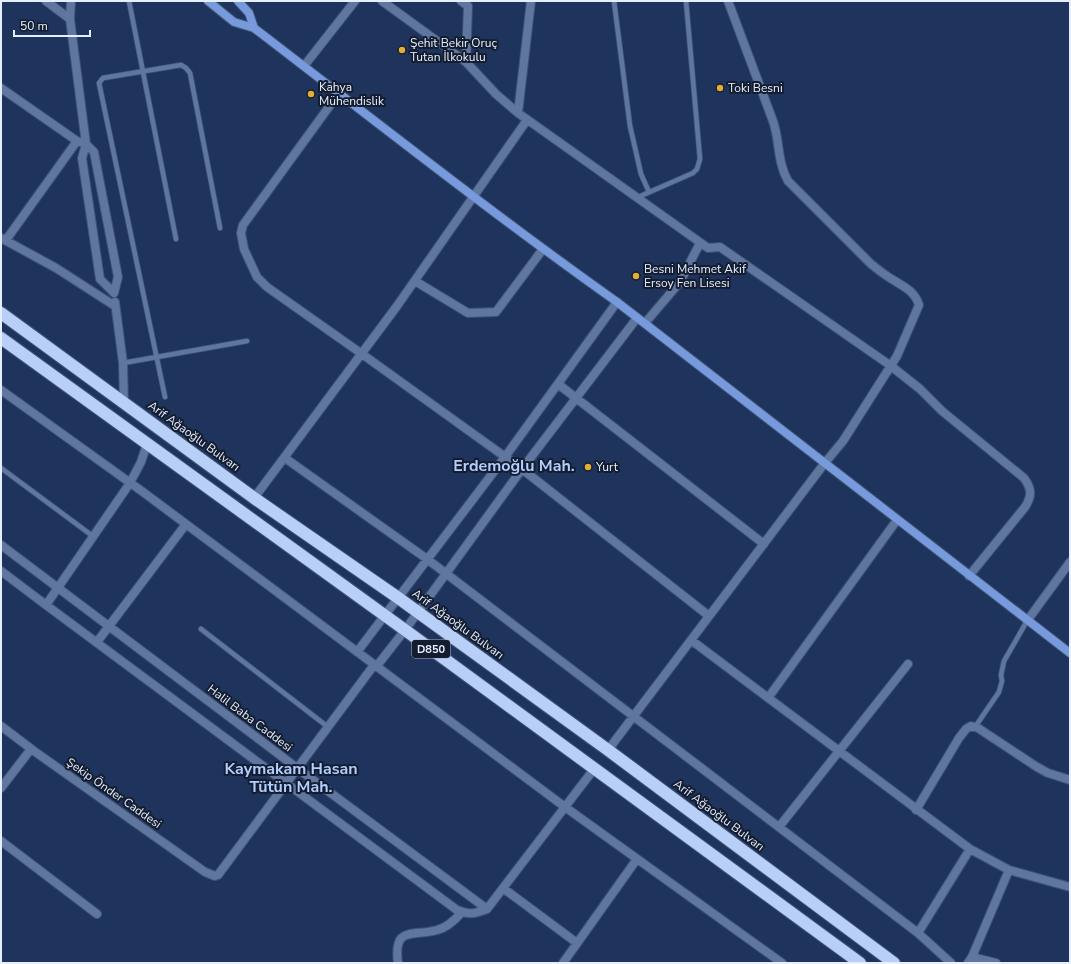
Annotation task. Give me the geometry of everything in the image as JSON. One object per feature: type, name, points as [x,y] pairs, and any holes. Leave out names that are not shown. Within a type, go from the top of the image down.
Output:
[{"type":"highway","name":"Arif Ağaoğlu Bulvarı","points":[[1,313],[254,498],[397,597],[608,750],[894,963]]},
{"type":"highway","name":"D850","points":[[1,338],[405,630],[860,963]]},
{"type":"street","points":[[46,1],[70,19]]},
{"type":"street","points":[[71,1],[70,19],[86,144],[82,158],[100,279],[114,294]]},
{"type":"street","points":[[208,1],[234,22],[254,28],[474,197],[617,302],[824,464],[1070,653]]},
{"type":"street","points":[[238,1],[249,13],[254,28]]},
{"type":"street","points":[[304,66],[355,1]]},
{"type":"street","points":[[382,1],[466,62],[500,98],[518,114],[700,243],[708,248],[720,247],[891,366],[920,389],[942,411],[1024,478],[1030,485],[1030,500],[969,576]]},
{"type":"street","points":[[461,1],[468,6],[466,62]]},
{"type":"street","points":[[518,114],[531,1]]},
{"type":"street","points":[[608,750],[824,464],[843,441],[891,366],[920,305],[917,298],[910,290],[886,276],[871,264],[788,181],[781,165],[773,121],[728,1]]},
{"type":"street","points":[[1,88],[77,141],[86,144],[94,152],[118,277],[114,294],[123,363],[124,403]]},
{"type":"street","points":[[339,93],[243,225],[241,233],[244,249],[257,277],[267,287],[522,469],[710,616]]},
{"type":"street","points":[[254,498],[415,281],[527,120]]},
{"type":"street","points":[[77,141],[3,239],[56,268],[115,306]]},
{"type":"street","points":[[644,324],[680,282],[700,243]]},
{"type":"street","points":[[415,281],[468,313],[496,312],[543,249]]},
{"type":"street","points":[[357,652],[385,616],[397,597],[505,457],[617,302]]},
{"type":"street","points":[[287,782],[375,666],[405,630],[522,469],[637,318]]},
{"type":"street","points":[[558,384],[764,544]]},
{"type":"street","points":[[1,390],[186,524],[565,807],[782,963]]},
{"type":"street","points":[[46,605],[130,483],[148,444]]},
{"type":"street","points":[[285,458],[427,559],[918,933],[951,963]]},
{"type":"street","points":[[768,698],[897,520]]},
{"type":"street","points":[[97,642],[186,524]]},
{"type":"street","name":"Halil Baba Caddesi","points":[[1,545],[486,909]]},
{"type":"street","points":[[1027,621],[1070,562]]},
{"type":"street","points":[[1,571],[287,782],[457,910],[467,914],[476,914],[486,909],[594,769]]},
{"type":"street","points":[[691,640],[970,849],[1008,870],[1070,888]]},
{"type":"street","points":[[779,828],[838,751],[908,664]]},
{"type":"street","name":"Şekip Önder Caddesi","points":[[1,726],[31,749],[205,872],[215,876],[218,875],[287,782]]},
{"type":"street","points":[[916,810],[959,738],[966,729],[971,726],[978,728],[1048,773],[1070,780]]},
{"type":"street","points":[[1,788],[31,749]]},
{"type":"street","points":[[1,841],[97,914]]},
{"type":"street","points":[[918,933],[970,849]]},
{"type":"street","points":[[563,963],[637,859]]},
{"type":"street","points":[[996,963],[970,960],[1008,870]]},
{"type":"street","points":[[503,888],[577,944]]},
{"type":"street","points":[[398,963],[397,947],[400,940],[405,935],[416,932],[436,930],[446,926],[462,912]]},
{"type":"lane","points":[[129,1],[176,239]]},
{"type":"lane","points":[[614,1],[630,126],[642,174],[649,192]]},
{"type":"lane","points":[[636,198],[693,174],[697,169],[700,159],[686,1]]},
{"type":"lane","points":[[165,397],[99,83],[103,78],[181,65],[190,73],[220,228]]},
{"type":"lane","points":[[123,363],[247,341]]},
{"type":"lane","points":[[1,468],[94,536]]},
{"type":"lane","points":[[975,727],[999,692],[1002,681],[1001,675],[1004,661],[1027,621]]},
{"type":"lane","points":[[201,629],[328,727]]},
{"type":"place","name":"Şehit Bekir Oruç Tutan İlkokulu","points":[[402,50]]},
{"type":"place","name":"Toki Besni","points":[[720,88]]},
{"type":"place","name":"Kahya Mühendislik","points":[[311,94]]},
{"type":"place","name":"Besni Mehmet Akif Ersoy Fen Lisesi","points":[[636,276]]},
{"type":"place","name":"Yurt","points":[[588,467]]},
{"type":"district","name":"Erdemoğlu Mah.","points":[[514,465]]},
{"type":"district","name":"Kaymakam Hasan Tütün Mah.","points":[[291,777]]}]
